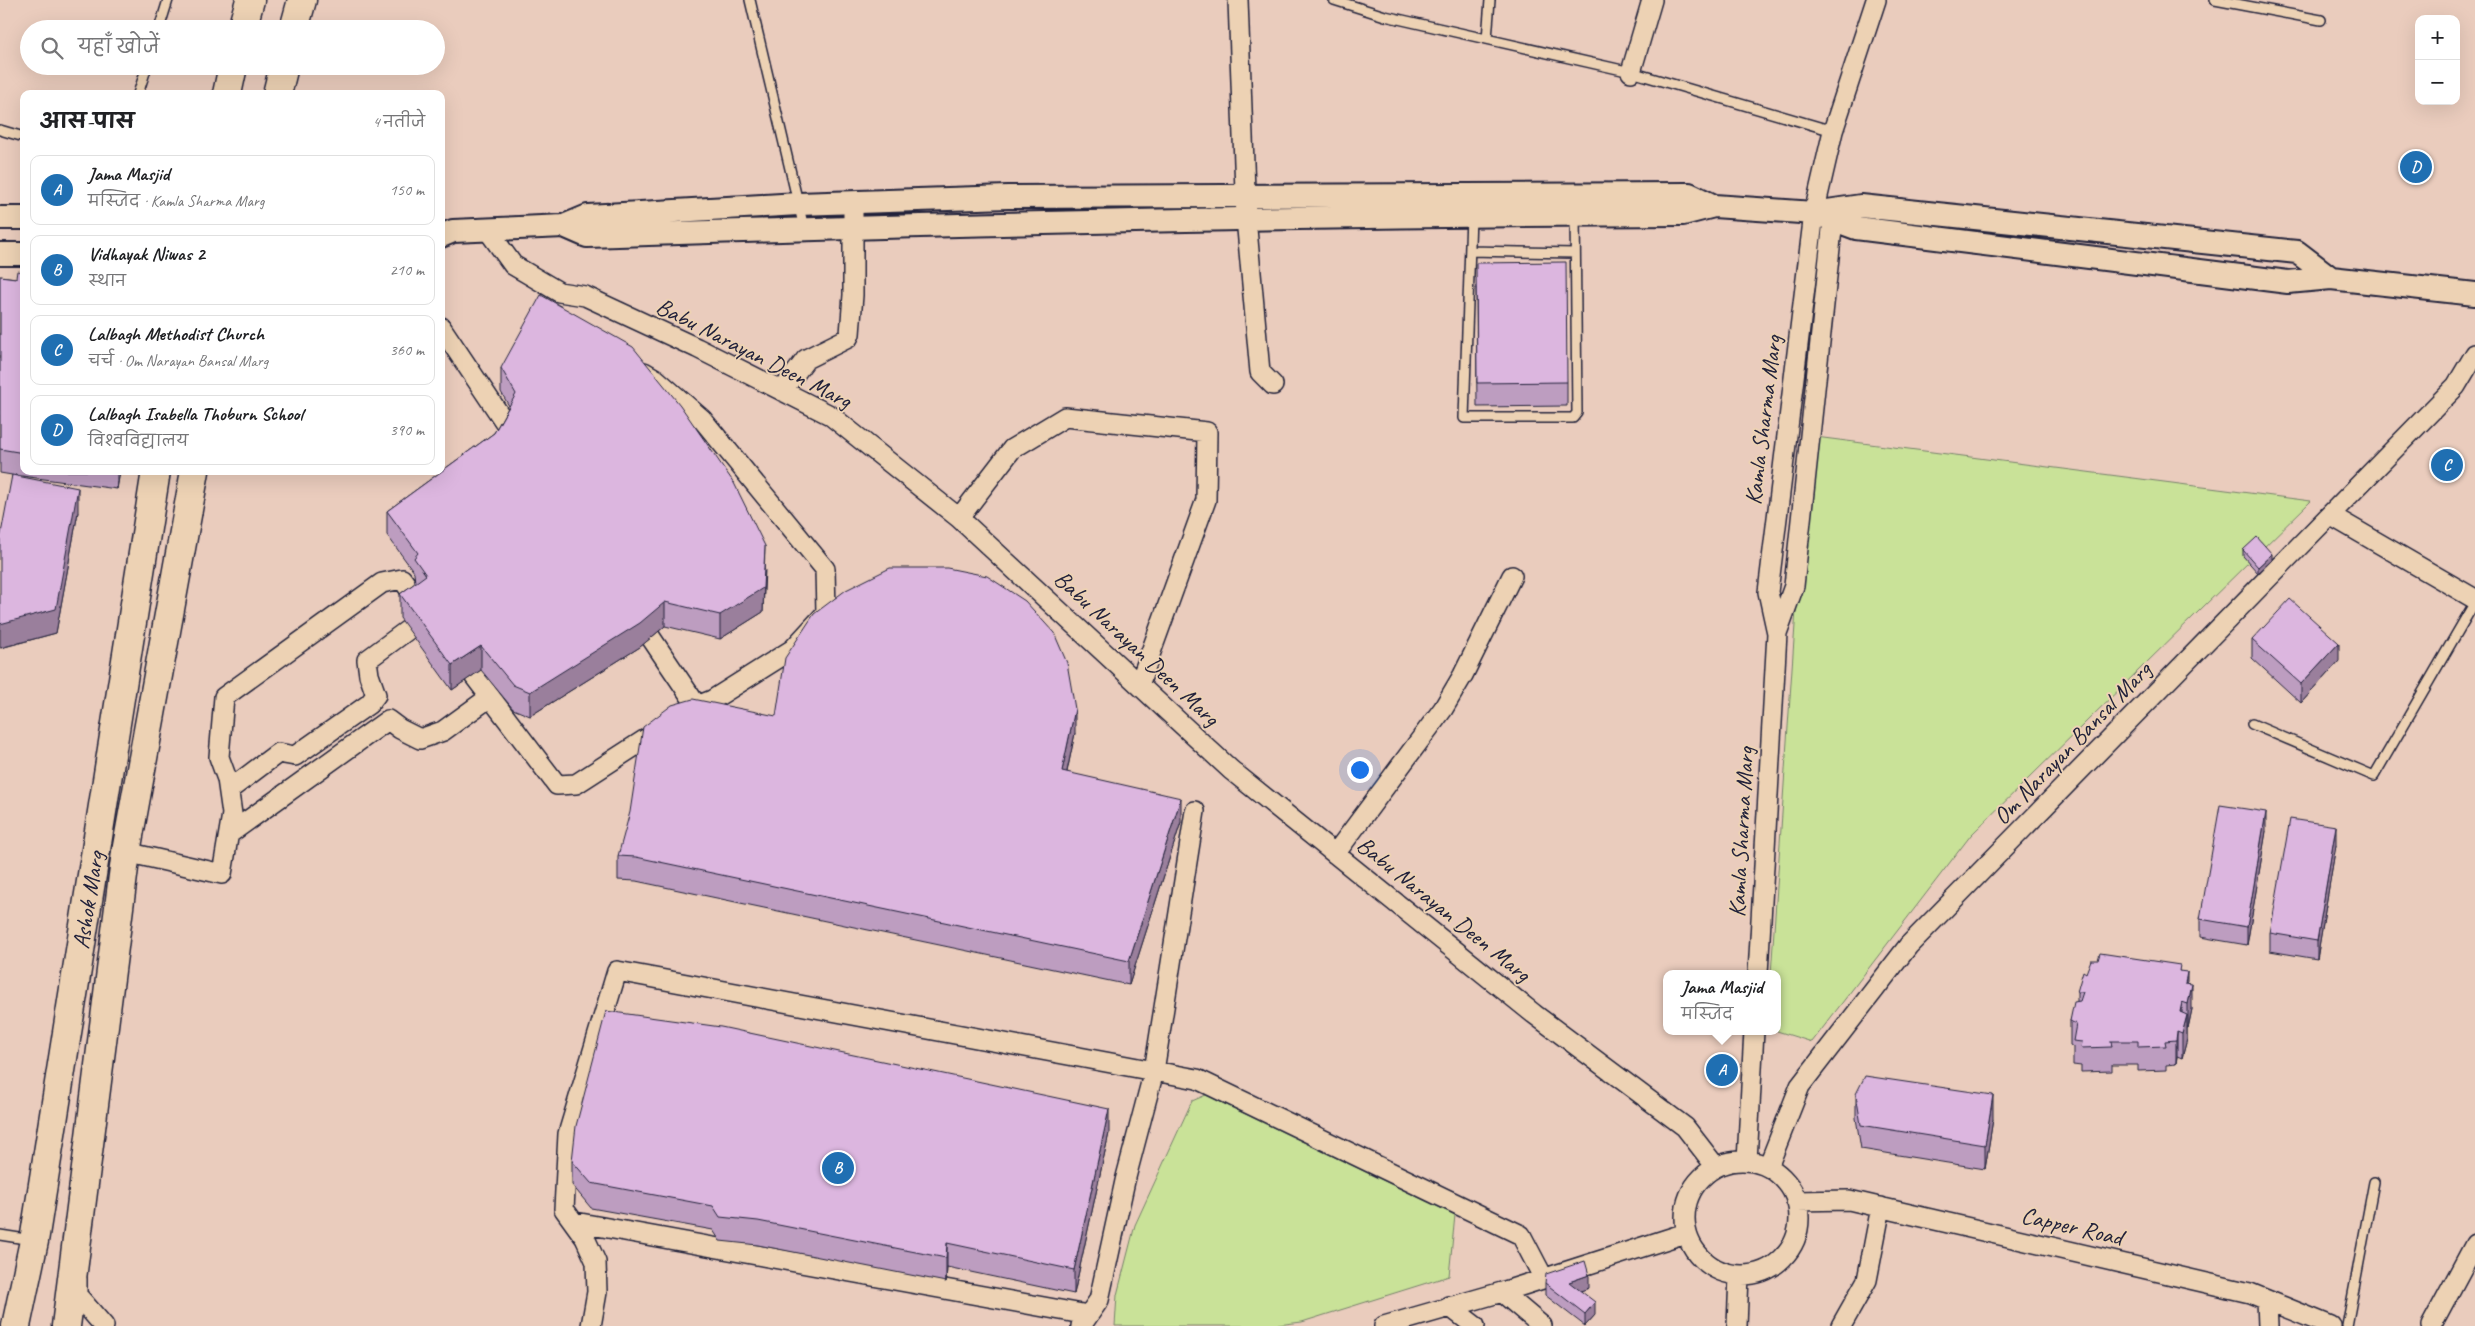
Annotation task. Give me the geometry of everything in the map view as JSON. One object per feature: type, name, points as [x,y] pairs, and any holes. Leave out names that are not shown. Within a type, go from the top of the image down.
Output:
[{"type":"main road","points":[[244,20],[250,0]]},
{"type":"main road","points":[[296,20],[302,0]]},
{"type":"main road","points":[[228,90],[231,75]]},
{"type":"main road","points":[[278,90],[282,75]]},
{"type":"main road","name":"Ashok Marg","points":[[16,1326],[34,1241],[98,848],[155,475]]},
{"type":"main road","name":"Ashok Marg","points":[[66,1326],[126,852],[194,475]]},
{"type":"main road","points":[[98,848],[126,852]]},
{"type":"street","points":[[1238,0],[1245,207],[1260,372],[1273,385]]},
{"type":"street","points":[[1631,72],[1652,0]]},
{"type":"street","points":[[1823,216],[1833,131],[1876,0]]},
{"type":"street","points":[[445,230],[564,226],[588,216],[798,204],[1066,197],[1245,207],[1471,204],[1690,194],[1714,206]]},
{"type":"street","points":[[1066,197],[1066,222]]},
{"type":"street","points":[[782,391],[806,359],[848,338],[850,334],[854,203]]},
{"type":"street","points":[[1471,204],[1575,214],[1683,214],[1714,206],[1823,216],[1856,228],[2288,282],[2331,278],[2475,294]]},
{"type":"street","points":[[1823,216],[1861,206],[2297,252],[2331,278]]},
{"type":"street","points":[[564,226],[587,236],[1066,222],[1245,207]]},
{"type":"street","name":"Kamla Sharma Marg","points":[[1758,970],[1777,633],[1768,592],[1787,428],[1823,216]]},
{"type":"street","name":"Kamla Sharma Marg","points":[[1777,633],[1794,586],[1810,431],[1823,216]]},
{"type":"street","points":[[0,218],[20,218]]},
{"type":"street","name":"Babu Narayan Deen Marg","points":[[487,229],[513,265],[559,292],[585,296],[697,348],[830,415],[959,518],[1231,770],[1534,1014],[1685,1127],[1716,1167]]},
{"type":"street","points":[[0,254],[20,254]]},
{"type":"street","points":[[559,292],[571,316]]},
{"type":"street","points":[[445,333],[527,454]]},
{"type":"street","points":[[2456,386],[2475,354]]},
{"type":"street","points":[[126,852],[222,874],[232,814],[229,790],[219,757],[224,697],[382,583],[402,579],[557,785],[576,784],[697,706],[712,700],[793,649],[826,613],[825,569],[702,419],[656,379],[630,364]]},
{"type":"street","points":[[2456,386],[2475,376]]},
{"type":"street","name":"Om Narayan Bansal Marg","points":[[1768,1168],[1800,1086],[1908,945],[2456,386]]},
{"type":"street","points":[[959,518],[1012,449],[1065,418],[1207,432],[1206,500],[1139,685]]},
{"type":"street","points":[[1787,428],[1810,431]]},
{"type":"street","points":[[2330,515],[2475,601]]},
{"type":"street","points":[[1335,854],[1443,709],[1463,675],[1512,576]]},
{"type":"street","points":[[626,600],[697,706]]},
{"type":"street","points":[[229,790],[278,753],[295,756],[369,704],[376,695],[369,675],[367,660],[439,630]]},
{"type":"street","points":[[229,834],[388,720],[400,729],[420,739],[443,731],[490,697]]},
{"type":"street","points":[[575,1222],[1084,1321],[1099,1300],[1125,1181],[1154,1071],[1195,811]]},
{"type":"street","points":[[591,1326],[597,1292],[596,1262],[575,1222],[564,1209],[568,1134],[617,971],[1197,1079],[1521,1235],[1543,1277]]},
{"type":"street","points":[[1747,1161],[1754,1035]]},
{"type":"street","points":[[1747,1161],[1768,1168],[1787,1184],[1796,1202],[1799,1223],[1792,1246],[1775,1264],[1756,1273],[1739,1275],[1712,1267],[1696,1253],[1686,1233],[1685,1212],[1690,1194],[1700,1179],[1716,1167],[1747,1161]]},
{"type":"street","name":"Capper Road","points":[[1796,1202],[1849,1200],[1881,1207],[2241,1291],[2331,1326]]},
{"type":"street","points":[[1841,1326],[1867,1280],[1881,1207]]},
{"type":"street","points":[[1384,1326],[1414,1322],[1449,1306],[1502,1292],[1543,1277],[1686,1233]]},
{"type":"street","points":[[2431,1326],[2475,1244]]},
{"type":"street","points":[[76,1255],[78,1295],[104,1326]]},
{"type":"street","points":[[1737,1326],[1739,1275]]},
{"type":"street","points":[[1502,1292],[1542,1326]]},
{"type":"street","points":[[2267,1300],[2268,1326]]},
{"type":"street","points":[[1449,1306],[1475,1326]]},
{"type":"lane","points":[[162,20],[168,0]]},
{"type":"lane","points":[[750,0],[804,229]]},
{"type":"lane","points":[[1334,0],[1385,16],[1631,72],[1833,131]]},
{"type":"lane","points":[[1487,39],[1490,0]]},
{"type":"lane","points":[[2215,0],[2321,20]]},
{"type":"lane","points":[[139,90],[144,75]]},
{"type":"lane","points":[[0,130],[20,136]]},
{"type":"lane","points":[[1471,204],[1464,418],[1573,418],[1577,413],[1575,214]]},
{"type":"lane","points":[[1470,251],[1575,254]]},
{"type":"lane","points":[[2252,724],[2374,776],[2475,601]]},
{"type":"lane","points":[[2347,1326],[2374,1182]]},
{"type":"lane","points":[[0,1234],[34,1241]]},
{"type":"green space","points":[[1808,436],[2311,501],[1971,835],[1812,1042],[1781,1032],[1781,970],[1771,970]]},
{"type":"green space","points":[[1206,1095],[1455,1215],[1449,1276],[1302,1322],[1269,1326],[1115,1326],[1117,1295],[1135,1225],[1192,1101]]},
{"type":"building","points":[[1566,262],[1567,382],[1477,383],[1476,263]]},
{"type":"building","points":[[17,271],[20,271],[20,452],[0,449],[0,276],[16,278]]},
{"type":"building","points":[[541,295],[633,347],[680,405],[734,483],[765,546],[763,588],[720,615],[665,602],[640,623],[530,692],[513,685],[481,646],[452,665],[400,594],[426,575],[414,558],[418,553],[387,511],[436,475],[445,475],[445,469],[494,433],[516,394],[501,368]]},
{"type":"building","points":[[12,475],[78,488],[56,609],[0,624],[0,539]]},
{"type":"building","points":[[2257,537],[2272,554],[2258,567],[2243,550]]},
{"type":"building","points":[[890,568],[947,568],[987,576],[1025,601],[1054,633],[1067,663],[1075,709],[1062,771],[1181,798],[1129,961],[636,857],[618,856],[630,812],[643,727],[672,705],[693,699],[776,716],[785,658],[814,614],[846,590]]},
{"type":"building","points":[[2290,599],[2339,643],[2301,684],[2252,640]]},
{"type":"building","points":[[2220,805],[2266,812],[2247,927],[2200,919]]},
{"type":"building","points":[[2290,819],[2336,826],[2317,941],[2270,933]]},
{"type":"building","points":[[2100,953],[2180,965],[2179,971],[2187,972],[2185,983],[2192,984],[2188,1004],[2182,1002],[2180,1012],[2187,1015],[2182,1034],[2177,1032],[2176,1040],[2165,1041],[2166,1046],[2138,1047],[2138,1041],[2111,1041],[2112,1047],[2081,1048],[2082,1042],[2073,1041],[2076,1024],[2070,1021],[2074,1002],[2080,1001],[2083,992],[2077,992],[2083,971],[2086,973],[2091,960],[2098,960]]},
{"type":"building","points":[[606,1011],[721,1027],[1109,1109],[1074,1270],[947,1243],[946,1258],[758,1221],[720,1217],[713,1206],[591,1183],[572,1161],[576,1126]]},
{"type":"building","points":[[1865,1076],[1993,1095],[1985,1145],[1861,1125],[1856,1094]]},
{"type":"building","points":[[1585,1261],[1589,1275],[1569,1282],[1595,1302],[1585,1314],[1545,1283],[1546,1274]]},
{"type":"place","name":"Lalbagh Isabella Thoburn School","points":[[2416,167]]},
{"type":"place","name":"Lalbagh Methodist Church","points":[[2447,465]]},
{"type":"place","name":"Jama Masjid","points":[[1722,1070]]},
{"type":"place","name":"Vidhayak Niwas 2","points":[[838,1168]]}]
